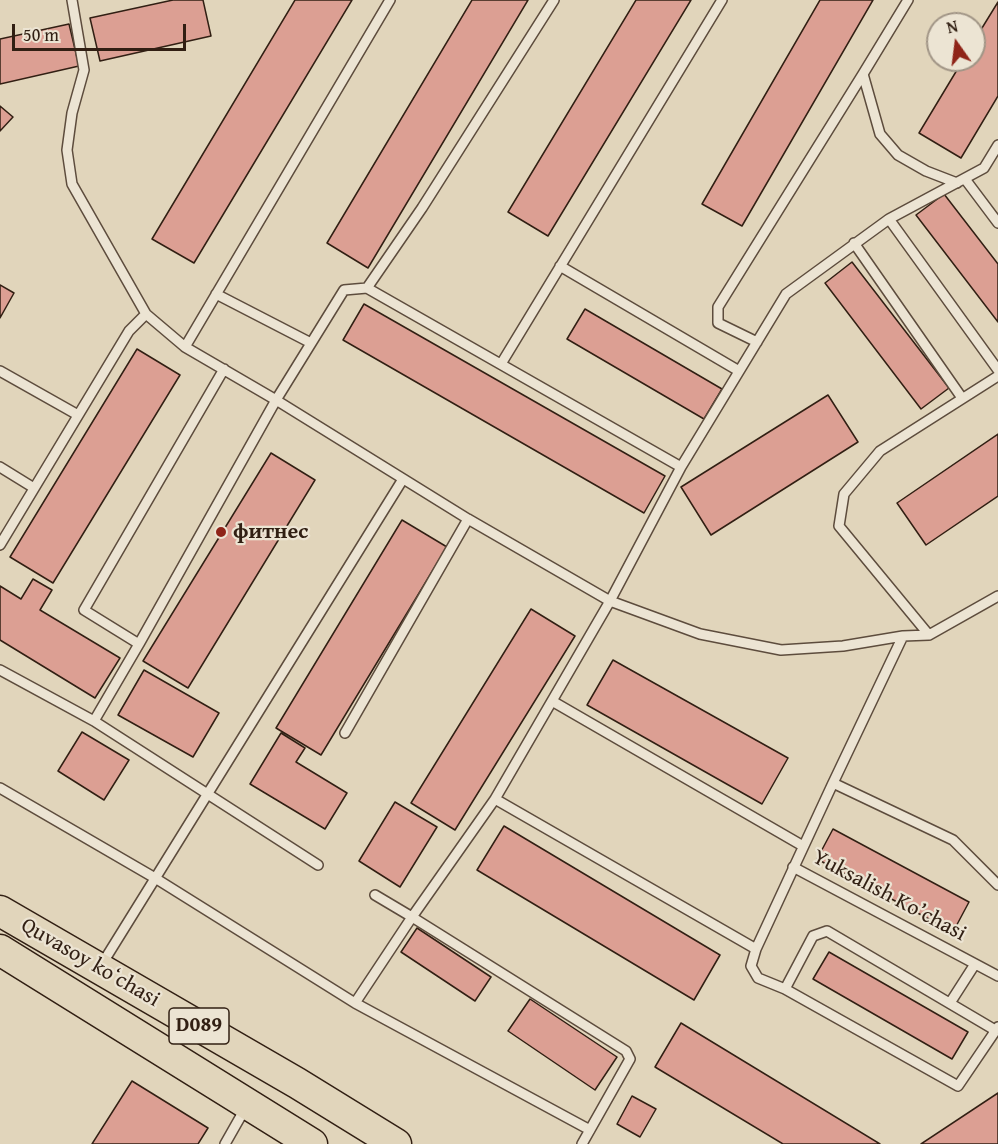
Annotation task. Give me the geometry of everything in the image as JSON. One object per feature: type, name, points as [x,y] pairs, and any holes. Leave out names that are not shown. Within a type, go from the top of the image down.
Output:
[{"type":"main road","name":"Quvasoy koʻchasi","points":[[0,911],[297,1083],[396,1144]]},
{"type":"main road","name":"Quvasoy koʻchasi","points":[[0,950],[312,1144]]},
{"type":"lane","points":[[72,0],[84,70],[72,113],[67,150],[72,184],[146,314],[185,346],[468,519],[610,602],[700,634],[781,650],[843,646],[903,636],[929,635],[998,596]]},
{"type":"lane","points":[[185,346],[390,0]]},
{"type":"lane","points":[[367,288],[428,198],[554,0]]},
{"type":"lane","points":[[501,364],[722,0]]},
{"type":"lane","points":[[757,342],[718,323],[718,307],[908,0]]},
{"type":"lane","points":[[863,74],[880,134],[898,155],[926,171],[961,181],[998,223]]},
{"type":"lane","points":[[355,1003],[495,799],[610,602],[681,467],[786,294],[889,219],[984,168],[998,145]]},
{"type":"lane","points":[[889,219],[998,370]]},
{"type":"lane","points":[[854,243],[962,399]]},
{"type":"lane","points":[[560,266],[740,371]]},
{"type":"lane","points":[[94,721],[276,400],[344,290],[367,288],[681,467]]},
{"type":"lane","points":[[216,294],[311,343]]},
{"type":"lane","points":[[0,545],[129,331],[146,314]]},
{"type":"lane","points":[[139,644],[84,610],[224,369]]},
{"type":"lane","points":[[0,371],[78,415]]},
{"type":"lane","points":[[929,635],[839,526],[844,494],[879,451],[998,376]]},
{"type":"lane","points":[[0,467],[34,488]]},
{"type":"lane","points":[[99,969],[403,479]]},
{"type":"lane","points":[[345,733],[468,519]]},
{"type":"lane","points":[[785,989],[813,936],[827,930],[996,1028],[958,1086],[785,989],[758,978],[751,966],[756,949],[793,867],[903,636]]},
{"type":"lane","points":[[0,670],[94,721],[318,865]]},
{"type":"lane","points":[[552,701],[803,846]]},
{"type":"lane","points":[[833,783],[953,840],[998,885]]},
{"type":"lane","points":[[0,788],[155,878],[355,1003],[590,1130]]},
{"type":"lane","points":[[495,799],[756,949]]},
{"type":"lane","name":"Yuksalish Ko’chasi","points":[[793,867],[998,976]]},
{"type":"lane","points":[[375,895],[626,1051],[630,1059],[582,1144]]},
{"type":"lane","points":[[950,1003],[975,964]]},
{"type":"lane","points":[[225,1144],[247,1104]]},
{"type":"building","points":[[173,0],[203,0],[211,36],[100,61],[90,18]]},
{"type":"building","points":[[295,0],[352,0],[194,263],[152,239]]},
{"type":"building","points":[[472,0],[528,0],[368,268],[327,243]]},
{"type":"building","points":[[636,0],[691,0],[548,236],[508,212]]},
{"type":"building","points":[[820,0],[873,0],[742,226],[702,204]]},
{"type":"building","points":[[998,2],[998,96],[961,158],[919,133],[956,72],[986,72],[986,22]]},
{"type":"building","points":[[69,24],[79,66],[0,84],[0,39]]},
{"type":"building","points":[[0,106],[13,117],[0,131]]},
{"type":"building","points":[[944,194],[998,264],[998,322],[916,215]]},
{"type":"building","points":[[852,262],[949,388],[921,409],[825,283]]},
{"type":"building","points":[[0,285],[14,293],[0,318]]},
{"type":"building","points":[[364,304],[665,476],[644,513],[343,340]]},
{"type":"building","points":[[585,309],[722,389],[704,419],[567,339]]},
{"type":"building","points":[[137,349],[180,375],[53,583],[10,557]]},
{"type":"building","points":[[828,395],[858,442],[711,535],[681,487]]},
{"type":"building","points":[[998,434],[998,496],[926,545],[897,503]]},
{"type":"building","points":[[271,453],[315,480],[188,688],[143,661]]},
{"type":"building","points":[[402,520],[447,547],[321,755],[276,728]]},
{"type":"building","points":[[33,579],[52,590],[40,610],[120,658],[95,698],[0,640],[0,586],[21,599]]},
{"type":"building","points":[[531,609],[575,636],[455,830],[411,803]]},
{"type":"building","points":[[613,660],[788,758],[762,804],[587,705]]},
{"type":"building","points":[[144,670],[219,713],[193,757],[118,715]]},
{"type":"building","points":[[82,732],[129,760],[104,800],[58,771]]},
{"type":"building","points":[[281,733],[305,748],[296,762],[347,793],[325,829],[250,784]]},
{"type":"building","points":[[395,802],[437,827],[400,887],[359,861]]},
{"type":"building","points":[[504,826],[720,955],[694,1000],[477,870]]},
{"type":"building","points":[[833,829],[969,902],[953,932],[817,859]]},
{"type":"building","points":[[417,928],[491,977],[475,1001],[401,952]]},
{"type":"building","points":[[829,952],[968,1032],[952,1059],[813,979]]},
{"type":"building","points":[[530,999],[617,1057],[595,1090],[508,1031]]},
{"type":"building","points":[[681,1023],[880,1144],[783,1144],[655,1067]]},
{"type":"building","points":[[132,1081],[208,1128],[198,1144],[92,1144]]},
{"type":"building","points":[[998,1093],[998,1144],[921,1144]]},
{"type":"building","points":[[632,1096],[656,1109],[640,1137],[617,1124]]},
{"type":"place","name":"фитнес","points":[[221,532]]}]
